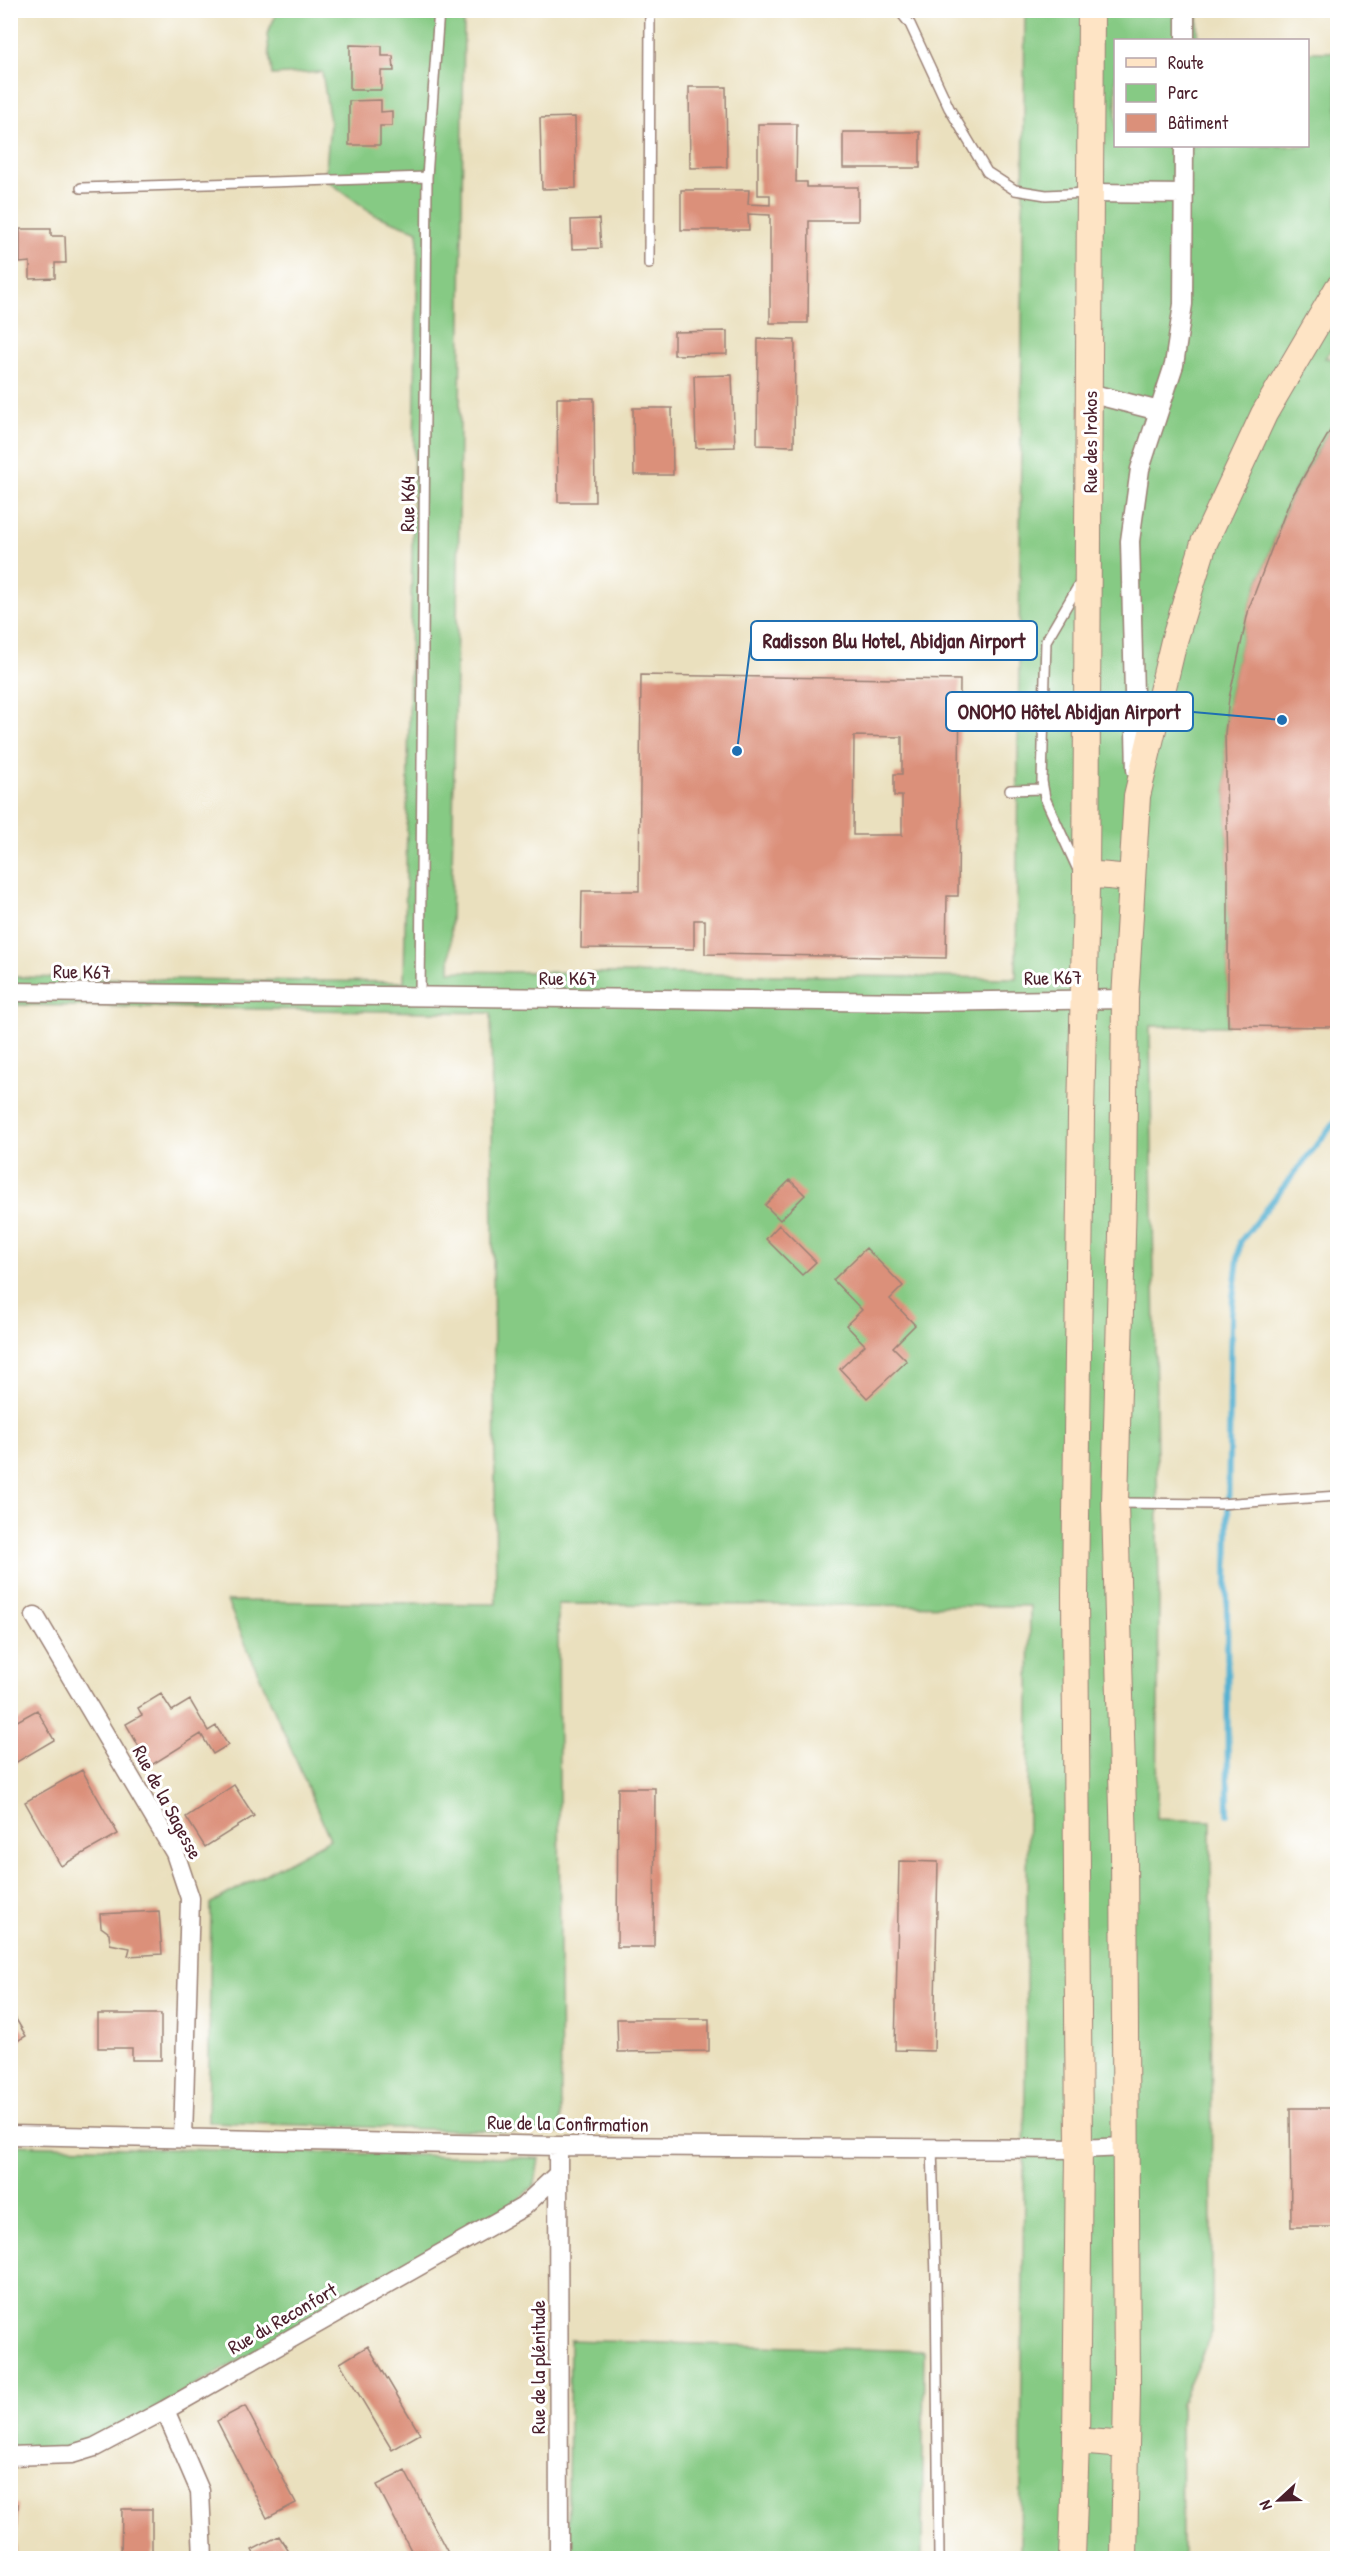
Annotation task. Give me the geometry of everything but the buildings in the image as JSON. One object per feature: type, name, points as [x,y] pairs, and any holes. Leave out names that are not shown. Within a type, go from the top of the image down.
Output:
[{"type":"main road","name":"Rue des Irokos","points":[[1072,2559],[1076,2441],[1079,2149],[1075,1595],[1086,881],[1091,10]]},
{"type":"main road","points":[[1124,2559],[1126,2147],[1124,1849],[1115,1503],[1123,1197],[1125,999],[1137,796],[1174,641],[1204,543],[1264,414],[1338,288]]},
{"type":"main road","points":[[1086,881],[1131,878]]},
{"type":"main road","points":[[1076,2441],[1126,2445]]},
{"type":"street","points":[[1185,10],[1185,39]]},
{"type":"street","points":[[1137,796],[1130,541],[1140,469],[1174,365],[1183,304],[1184,147]]},
{"type":"street","points":[[1091,193],[1184,194]]},
{"type":"street","points":[[1089,393],[1159,411]]},
{"type":"street","name":"Rue K67","points":[[10,993],[924,1002],[1125,999]]},
{"type":"street","name":"Rue de la Sagesse","points":[[34,1616],[175,1853],[190,1898],[183,2139]]},
{"type":"street","name":"Rue de la Confirmation","points":[[10,2135],[558,2146],[1079,2149],[1126,2147]]},
{"type":"street","name":"Rue de la plénitude","points":[[558,2146],[559,2559]]},
{"type":"street","name":"Rue du Reconfort","points":[[10,2456],[84,2452],[165,2410],[523,2207],[557,2175]]},
{"type":"street","points":[[165,2410],[200,2491],[203,2559]]},
{"type":"lane","name":"Rue K64","points":[[420,998],[427,177],[439,10]]},
{"type":"lane","points":[[649,264],[650,10]]},
{"type":"lane","points":[[899,10],[910,24],[949,108],[987,172],[1015,190],[1046,195],[1091,193]]},
{"type":"lane","points":[[81,188],[427,177]]},
{"type":"lane","points":[[1086,881],[1043,789],[1046,641],[1088,571]]},
{"type":"lane","points":[[1010,790],[1043,789]]},
{"type":"lane","points":[[1115,1503],[1220,1504],[1338,1496]]},
{"type":"lane","points":[[932,2147],[939,2559]]},
{"type":"green space","points":[[278,11],[464,11],[459,524],[450,971],[1016,978],[1025,11],[1198,11],[1198,39],[1114,39],[1114,147],[1309,147],[1309,52],[1337,52],[1338,341],[1325,358],[1337,359],[1337,417],[1289,500],[1249,608],[1229,698],[1225,733],[1228,1026],[1150,1026],[1159,1591],[1157,1819],[1211,1821],[1212,2332],[1181,2403],[1182,2558],[1020,2558],[1030,1606],[558,1604],[561,2133],[208,2122],[211,1903],[330,1839],[227,1601],[496,1604],[491,1013],[11,1005],[11,977],[404,982],[418,231],[375,215],[325,179],[330,123],[322,72],[272,75],[267,34]]},
{"type":"green space","points":[[10,2145],[539,2158],[535,2184],[518,2200],[80,2452],[11,2454]]},
{"type":"green space","points":[[570,2340],[924,2351],[922,2558],[567,2558]]},
{"type":"waterway","points":[[1228,1814],[1227,1587],[1231,1315],[1240,1242],[1338,1118]]},
{"type":"place","name":"ONOMO Hôtel Abidjan Airport","points":[[1282,720]]},
{"type":"place","name":"Radisson Blu Hotel, Abidjan Airport","points":[[737,751]]}]
